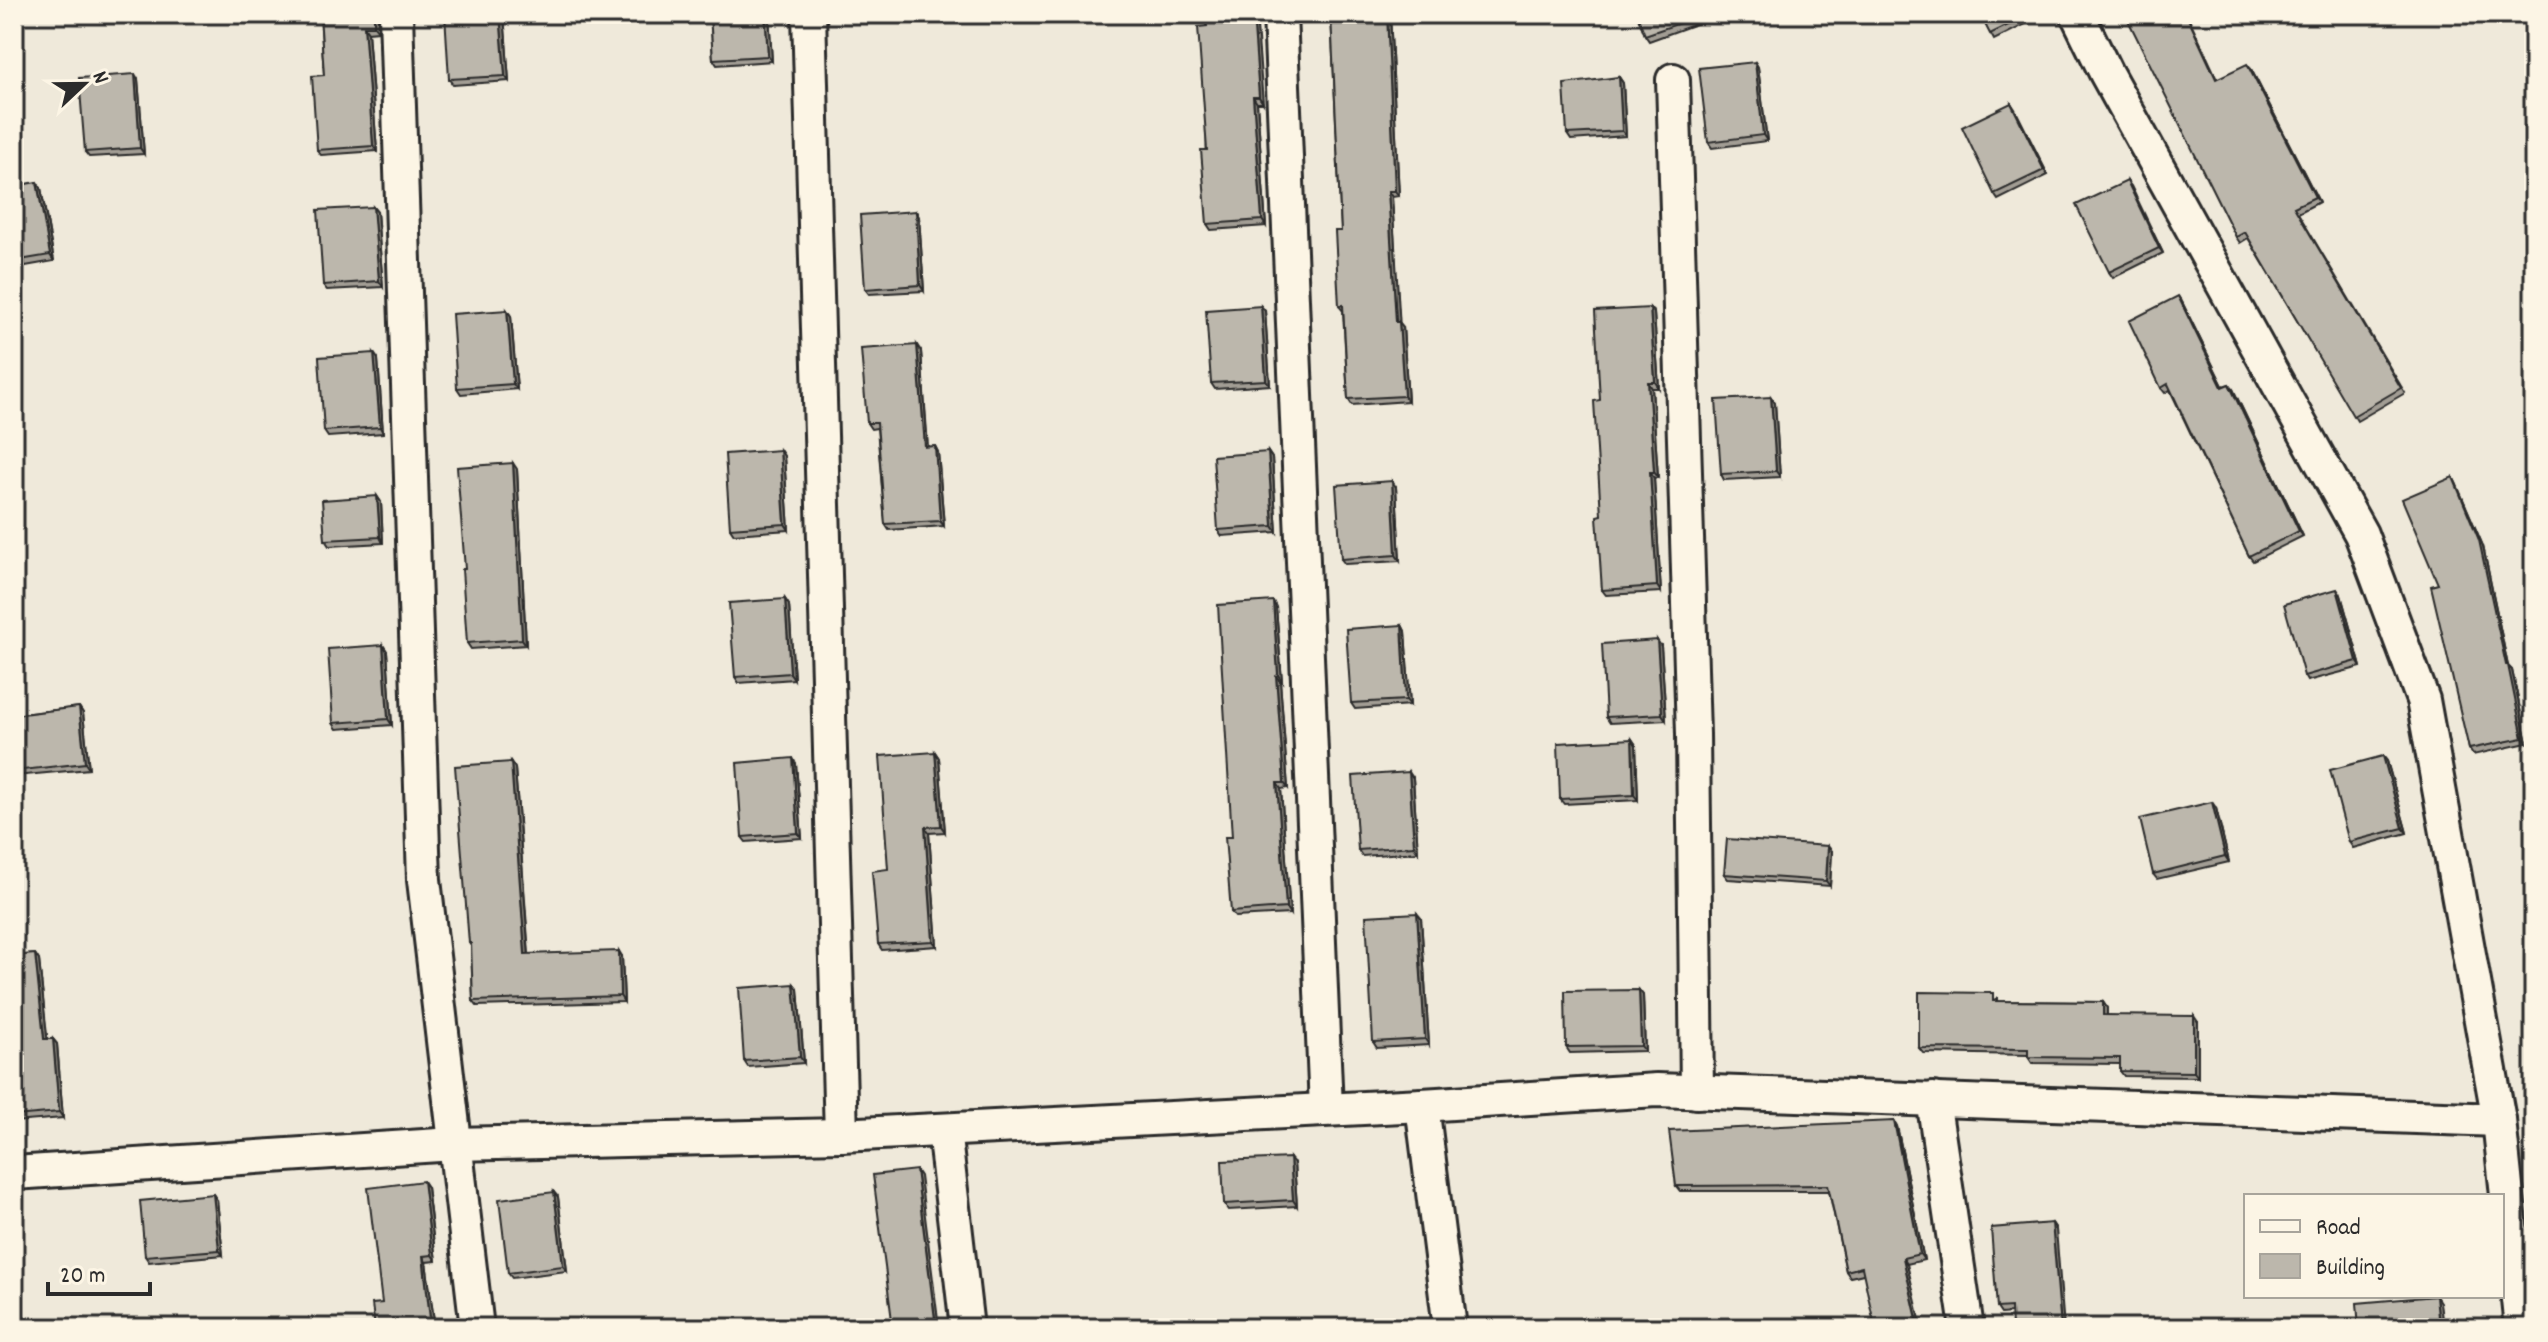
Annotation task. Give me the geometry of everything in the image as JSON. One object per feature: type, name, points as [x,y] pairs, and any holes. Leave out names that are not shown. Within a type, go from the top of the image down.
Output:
[{"type":"street","points":[[396,14],[424,880],[477,1328]]},
{"type":"street","points":[[809,14],[841,1135]]},
{"type":"street","points":[[1280,14],[1326,1109]]},
{"type":"street","points":[[2077,14],[2113,87],[2361,534],[2423,700],[2499,1120],[2521,1328]]},
{"type":"street","points":[[1673,80],[1693,734],[1697,1092]]},
{"type":"street","points":[[14,1173],[454,1144],[841,1135],[1657,1090],[2499,1120]]},
{"type":"street","points":[[1933,1099],[1967,1328]]},
{"type":"street","points":[[1422,1105],[1450,1328]]},
{"type":"street","points":[[944,1130],[967,1328]]},
{"type":"building","points":[[320,14],[374,14],[374,26],[364,26],[373,146],[317,150],[312,76],[324,75]]},
{"type":"building","points":[[445,14],[500,14],[505,76],[449,79]]},
{"type":"building","points":[[710,14],[765,14],[768,56],[713,59]]},
{"type":"building","points":[[1206,14],[1253,14],[1259,97],[1253,97],[1262,220],[1207,224],[1201,150],[1207,150],[1198,27],[1207,26]]},
{"type":"building","points":[[1331,14],[1387,14],[1395,191],[1388,191],[1404,396],[1348,399],[1335,231],[1341,231]]},
{"type":"building","points":[[1637,14],[1706,14],[1645,35]]},
{"type":"building","points":[[1980,14],[2031,14],[1990,34]]},
{"type":"building","points":[[2125,14],[2186,14],[2216,79],[2247,64],[2315,197],[2294,207],[2401,388],[2353,416],[2245,232],[2236,237]]},
{"type":"building","points":[[1755,62],[1763,135],[1708,142],[1699,68]]},
{"type":"building","points":[[135,74],[140,148],[85,152],[79,78]]},
{"type":"building","points":[[1619,77],[1622,131],[1567,134],[1564,84]]},
{"type":"building","points":[[2011,103],[2044,170],[1994,194],[1962,127]]},
{"type":"building","points":[[2127,181],[2159,248],[2109,272],[2076,205]]},
{"type":"building","points":[[37,182],[50,255],[14,261],[14,186]]},
{"type":"building","points":[[373,207],[379,281],[323,285],[318,210]]},
{"type":"building","points":[[916,211],[920,285],[865,289],[860,215]]},
{"type":"building","points":[[2178,296],[2222,387],[2229,384],[2299,531],[2249,556],[2168,384],[2161,388],[2129,321]]},
{"type":"building","points":[[1261,306],[1266,380],[1211,383],[1206,310]]},
{"type":"building","points":[[1650,308],[1655,382],[1648,382],[1654,472],[1650,472],[1657,586],[1602,590],[1594,401],[1600,400],[1595,311]]},
{"type":"building","points":[[507,310],[513,384],[457,388],[452,314]]},
{"type":"building","points":[[917,345],[925,447],[935,446],[940,521],[885,524],[877,423],[867,423],[861,349]]},
{"type":"building","points":[[374,353],[380,427],[324,431],[319,357]]},
{"type":"building","points":[[1771,397],[1776,471],[1721,474],[1716,400]]},
{"type":"building","points":[[780,450],[785,524],[730,528],[725,454]]},
{"type":"building","points":[[1268,452],[1273,526],[1218,530],[1213,456]]},
{"type":"building","points":[[513,463],[522,639],[467,643],[457,467]]},
{"type":"building","points":[[2453,477],[2479,540],[2523,738],[2469,749],[2431,586],[2438,584],[2402,499]]},
{"type":"building","points":[[1392,481],[1396,555],[1341,559],[1336,485]]},
{"type":"building","points":[[377,496],[380,537],[325,540],[322,500]]},
{"type":"building","points":[[2337,589],[2357,661],[2304,676],[2284,604]]},
{"type":"building","points":[[785,599],[790,673],[735,677],[729,603]]},
{"type":"building","points":[[1273,601],[1284,783],[1277,783],[1286,908],[1231,912],[1225,837],[1232,837],[1218,605]]},
{"type":"building","points":[[1402,625],[1406,700],[1351,703],[1346,629]]},
{"type":"building","points":[[1657,640],[1662,714],[1606,717],[1602,644]]},
{"type":"building","points":[[383,645],[388,719],[333,723],[328,649]]},
{"type":"building","points":[[79,707],[85,763],[14,771],[14,715]]},
{"type":"building","points":[[1632,739],[1634,795],[1560,799],[1558,743]]},
{"type":"building","points":[[935,752],[941,826],[925,827],[933,941],[878,944],[872,871],[888,869],[880,756]]},
{"type":"building","points":[[2383,756],[2403,828],[2349,842],[2330,770]]},
{"type":"building","points":[[793,758],[798,833],[742,837],[737,763]]},
{"type":"building","points":[[511,762],[525,954],[619,951],[620,996],[473,1001],[471,943],[455,766]]},
{"type":"building","points":[[1409,772],[1414,846],[1358,850],[1353,776]]},
{"type":"building","points":[[14,792],[19,848],[14,848]]},
{"type":"building","points":[[2212,802],[2225,856],[2153,874],[2140,819]]},
{"type":"building","points":[[1727,839],[1828,846],[1826,881],[1724,874]]},
{"type":"building","points":[[1417,913],[1425,1039],[1373,1042],[1366,916]]},
{"type":"building","points":[[35,954],[44,1039],[53,1039],[59,1112],[14,1116],[14,956]]},
{"type":"building","points":[[794,984],[800,1057],[744,1061],[739,988]]},
{"type":"building","points":[[1639,990],[1641,1046],[1566,1047],[1565,991]]},
{"type":"building","points":[[1919,992],[1993,993],[1993,1001],[2103,1002],[2103,1015],[2194,1016],[2194,1072],[2120,1071],[2120,1058],[2028,1057],[2028,1049],[1919,1048]]},
{"type":"building","points":[[1894,1121],[1920,1254],[1903,1258],[1919,1328],[1875,1328],[1862,1267],[1846,1271],[1828,1185],[1676,1186],[1669,1131]]},
{"type":"building","points":[[1290,1158],[1293,1200],[1224,1204],[1222,1161]]},
{"type":"building","points":[[916,1170],[936,1327],[893,1328],[873,1175]]},
{"type":"building","points":[[423,1181],[432,1255],[423,1256],[431,1328],[375,1328],[372,1304],[382,1303],[368,1188]]},
{"type":"building","points":[[554,1192],[563,1266],[508,1273],[499,1199]]},
{"type":"building","points":[[213,1194],[219,1250],[145,1256],[140,1201]]},
{"type":"building","points":[[2052,1223],[2061,1328],[2012,1328],[2011,1307],[1997,1308],[1991,1228]]},
{"type":"building","points":[[2436,1298],[2439,1328],[2359,1328],[2357,1303]]}]
